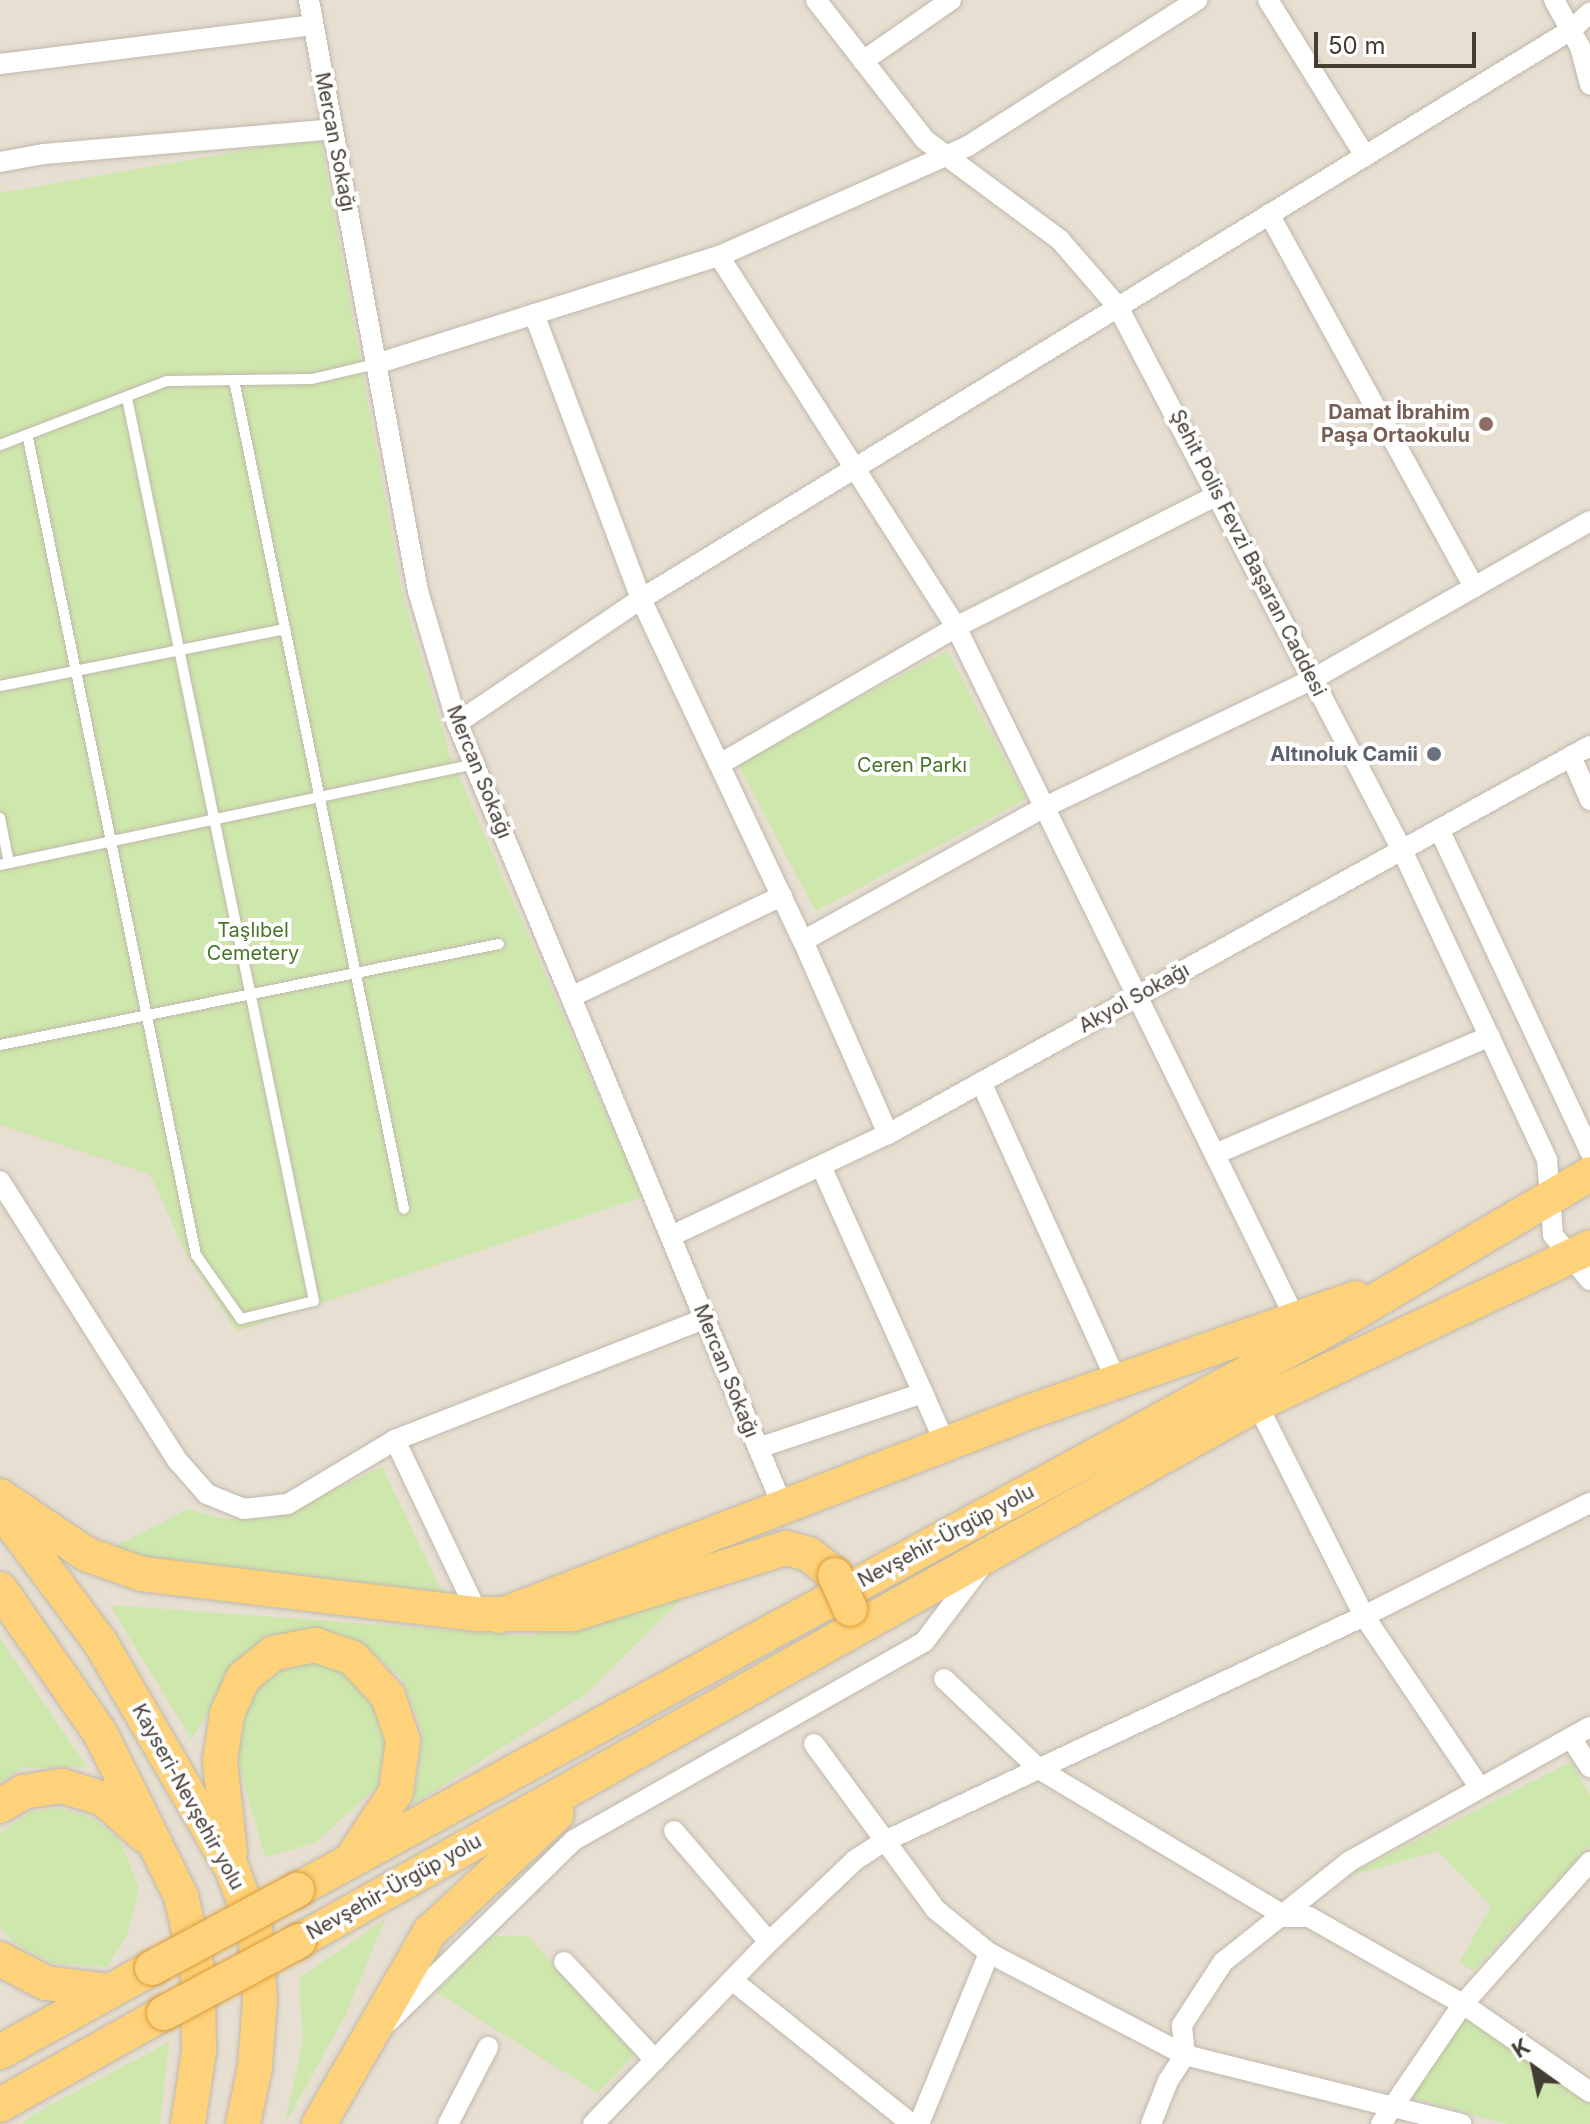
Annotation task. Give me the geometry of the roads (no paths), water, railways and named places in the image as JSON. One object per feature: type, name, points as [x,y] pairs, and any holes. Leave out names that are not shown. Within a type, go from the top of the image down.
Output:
[{"type":"highway","name":"Nevşehir-Ürgüp yolu","points":[[0,2052],[1406,1283],[1590,1174]]},
{"type":"highway","name":"Nevşehir-Ürgüp yolu","points":[[1,2105],[622,1762],[846,1623],[993,1552],[1257,1404],[1583,1261]]},
{"type":"highway","points":[[488,1615],[1116,1380],[1294,1316],[1406,1283]]},
{"type":"highway","points":[[0,1496],[86,1554],[142,1574],[488,1615],[573,1614],[786,1548],[809,1554],[835,1575],[846,1623]]},
{"type":"highway","name":"Kayseri-Nevşehir yolu","points":[[0,1508],[100,1642],[232,1869],[255,1930],[260,2000],[255,2067],[243,2124]]},
{"type":"highway","points":[[0,1589],[100,1733],[164,1855],[181,1896],[198,1972],[199,2051],[188,2124]]},
{"type":"highway","points":[[232,1869],[220,1761],[227,1714],[243,1678],[274,1653],[315,1645],[353,1658],[388,1696],[403,1740],[396,1792],[350,1861]]},
{"type":"highway","points":[[319,2124],[430,1932],[512,1851],[622,1762]]},
{"type":"highway","points":[[0,1806],[23,1792],[62,1786],[104,1799],[164,1855]]},
{"type":"highway","points":[[0,1959],[46,1983],[109,1991]]},
{"type":"street","name":"Mercan Sokağı","points":[[309,0],[418,591],[457,723],[782,1505]]},
{"type":"street","name":"Şehit Polis Fevzi Başaran Caddesi","points":[[816,0],[925,140],[1060,240],[1118,307],[1219,494],[1402,850],[1547,1160],[1551,1195],[1549,1222],[1583,1261]]},
{"type":"street","points":[[863,61],[951,0]]},
{"type":"street","points":[[376,364],[719,256],[946,156],[1197,0]]},
{"type":"street","points":[[1268,0],[1365,156]]},
{"type":"street","points":[[1554,0],[1571,30],[1590,85]]},
{"type":"street","points":[[457,723],[641,599],[1571,30],[1590,12]]},
{"type":"street","points":[[0,64],[313,25]]},
{"type":"street","points":[[0,162],[44,154],[333,129]]},
{"type":"street","points":[[1269,214],[1474,587]]},
{"type":"street","points":[[719,256],[956,627],[1294,1316]]},
{"type":"street","points":[[534,314],[641,599],[803,941],[888,1134]]},
{"type":"street","points":[[720,764],[956,627],[1219,494]]},
{"type":"street","points":[[803,941],[1045,807],[1313,679],[1590,521]]},
{"type":"street","name":"Akyol Sokağı","points":[[671,1236],[888,1134],[1590,746]]},
{"type":"street","points":[[1571,756],[1590,800]]},
{"type":"street","points":[[1439,829],[1590,1152]]},
{"type":"street","points":[[571,997],[782,896]]},
{"type":"street","points":[[1215,1154],[1490,1036]]},
{"type":"street","points":[[981,1082],[1116,1380]]},
{"type":"street","points":[[821,1166],[945,1443]]},
{"type":"street","points":[[0,1181],[178,1461],[207,1494],[244,1509],[288,1504],[395,1440],[704,1319]]},
{"type":"street","points":[[758,1448],[923,1393]]},
{"type":"street","points":[[1257,1404],[1364,1616],[1480,1788]]},
{"type":"street","points":[[395,1440],[488,1615]]},
{"type":"street","points":[[593,2124],[769,1942],[855,1860],[883,1842],[1364,1616],[1590,1503]]},
{"type":"street","points":[[365,2043],[574,1840],[924,1642],[993,1552]]},
{"type":"street","points":[[944,1679],[1039,1769],[1286,1917],[1309,1917],[1463,2004],[1590,2092]]},
{"type":"street","points":[[1151,2124],[1168,2081],[1185,2055],[1182,2025],[1223,1962],[1286,1917],[1350,1861],[1590,1727]]},
{"type":"street","points":[[1571,1738],[1590,1767]]},
{"type":"street","points":[[814,1744],[935,1909],[989,1953],[1185,2055],[1394,2103],[1462,2124]]},
{"type":"street","points":[[674,1831],[769,1942]]},
{"type":"street","points":[[1381,2124],[1463,2004],[1590,1862]]},
{"type":"street","points":[[919,2124],[989,1953]]},
{"type":"street","points":[[564,1962],[655,2060]]},
{"type":"street","points":[[732,1980],[912,2124]]},
{"type":"street","points":[[448,2124],[488,2047]]},
{"type":"lane","points":[[0,445],[28,438],[167,381],[312,379],[376,364]]},
{"type":"lane","points":[[234,380],[404,1209]]},
{"type":"lane","points":[[28,438],[196,1255],[241,1319],[314,1301],[217,819],[127,398]]},
{"type":"lane","points":[[0,686],[285,629]]},
{"type":"lane","points":[[0,818],[5,864],[474,764]]},
{"type":"lane","points":[[0,1045],[499,944]]},
{"type":"place","name":"Damat İbrahim Paşa Ortaokulu","points":[[1486,424]]},
{"type":"place","name":"Altınoluk Camii","points":[[1434,754]]},
{"type":"park label","name":"Ceren Parkı","points":[[912,765]]},
{"type":"park label","name":"Taşlıbel Cemetery","points":[[253,942]]}]
